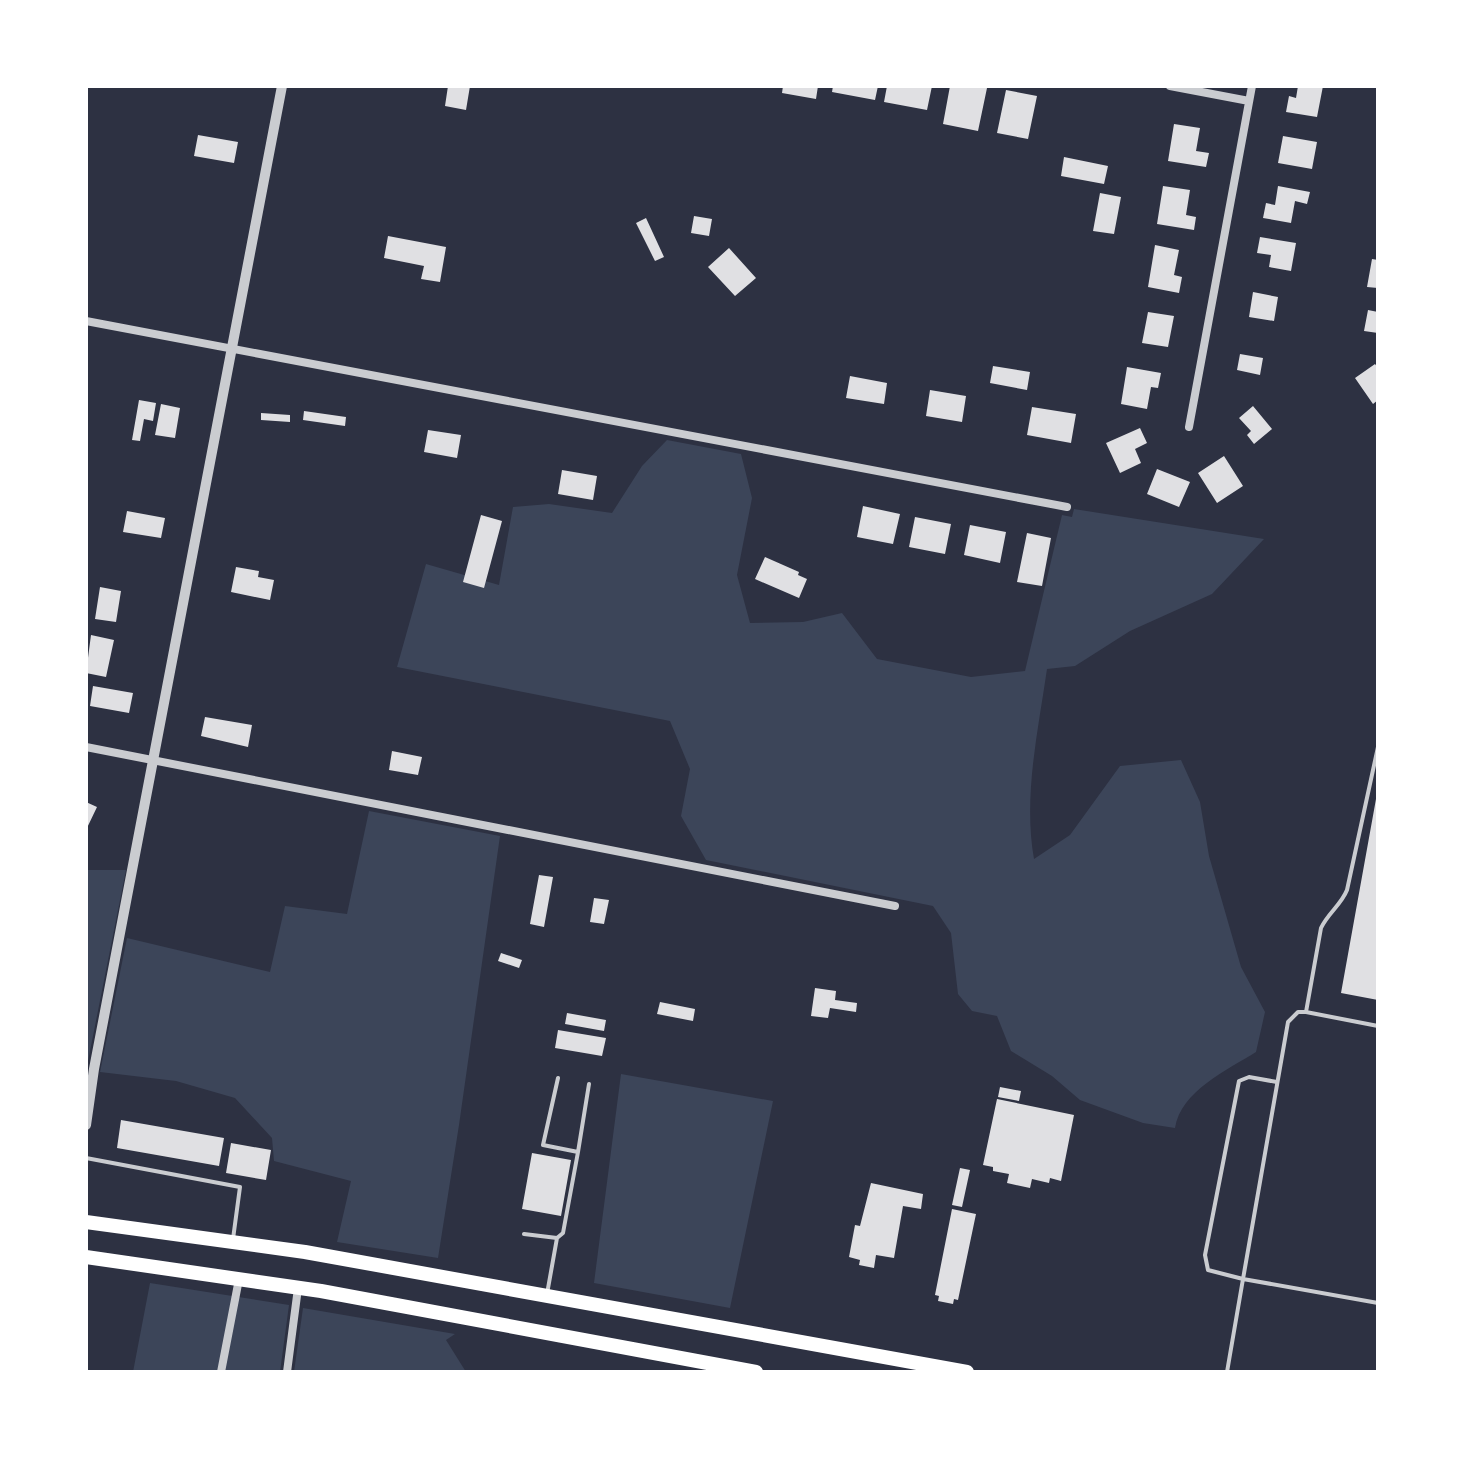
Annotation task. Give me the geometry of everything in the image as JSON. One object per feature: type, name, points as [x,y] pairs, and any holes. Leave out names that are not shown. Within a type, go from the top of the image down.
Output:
[{"type":"highway","points":[[86,1222],[233,1242],[967,1372]]},
{"type":"highway","points":[[86,1257],[298,1288],[756,1372]]},
{"type":"street","points":[[86,1125],[94,1069],[282,86]]},
{"type":"street","points":[[1170,86],[1249,101]]},
{"type":"street","points":[[1189,427],[1252,86]]},
{"type":"street","points":[[86,321],[1067,507]]},
{"type":"street","points":[[86,747],[895,906]]},
{"type":"street","points":[[221,1372],[239,1278]]},
{"type":"street","points":[[287,1372],[298,1288]]},
{"type":"lane","points":[[1306,1012],[1321,928],[1342,902],[1347,890],[1378,747]]},
{"type":"lane","points":[[1227,1372],[1288,1022],[1298,1012],[1306,1012],[1378,1026]]},
{"type":"lane","points":[[1277,1082],[1249,1077],[1239,1081],[1205,1255],[1208,1270],[1378,1303]]},
{"type":"lane","points":[[558,1078],[543,1145],[578,1152]]},
{"type":"lane","points":[[547,1296],[557,1238],[563,1233],[589,1084]]},
{"type":"lane","points":[[86,1158],[240,1187],[233,1242]]},
{"type":"lane","points":[[524,1234],[557,1238]]},
{"type":"shaded area","points":[[667,440],[741,454],[752,498],[737,575],[750,623],[803,622],[842,613],[877,659],[971,677],[1025,671],[1062,515],[1072,517],[1074,509],[1264,539],[1212,594],[1130,631],[1075,666],[1047,669],[1031,788],[1034,859],[1070,835],[1120,766],[1181,760],[1200,802],[1209,856],[1241,967],[1265,1012],[1256,1052],[1196,1092],[1179,1115],[1175,1128],[1143,1123],[1080,1100],[1052,1076],[1011,1051],[997,1016],[972,1011],[958,994],[951,933],[933,906],[706,860],[681,816],[690,769],[670,721],[397,667],[426,564],[499,585],[513,507],[549,504],[612,513],[642,466]]},
{"type":"shaded area","points":[[369,811],[500,836],[438,1258],[337,1242],[351,1181],[274,1161],[272,1138],[235,1098],[176,1081],[100,1072],[127,938],[270,972],[285,906],[347,914]]},
{"type":"shaded area","points":[[86,870],[126,870],[87,1066],[86,1066]]},
{"type":"shaded area","points":[[621,1074],[773,1101],[730,1308],[594,1283]]},
{"type":"shaded area","points":[[150,1283],[289,1305],[280,1372],[133,1372]]},
{"type":"shaded area","points":[[303,1308],[455,1334],[446,1340],[466,1372],[294,1372]]},
{"type":"building","points":[[448,86],[470,86],[466,110],[445,106]]},
{"type":"building","points":[[783,86],[818,86],[816,99],[782,93]]},
{"type":"building","points":[[833,86],[878,86],[875,100],[832,92]]},
{"type":"building","points":[[887,86],[932,86],[927,110],[884,102]]},
{"type":"building","points":[[950,86],[987,88],[978,131],[943,124]]},
{"type":"building","points":[[1298,86],[1323,86],[1317,117],[1286,112],[1289,96],[1296,98]]},
{"type":"building","points":[[1006,90],[1037,96],[1028,139],[997,133]]},
{"type":"building","points":[[1174,124],[1200,128],[1196,151],[1209,153],[1206,167],[1168,161]]},
{"type":"building","points":[[198,135],[238,142],[234,163],[194,156]]},
{"type":"building","points":[[1283,136],[1317,142],[1312,169],[1278,163]]},
{"type":"building","points":[[1064,157],[1108,166],[1104,184],[1061,176]]},
{"type":"building","points":[[1163,186],[1190,190],[1186,215],[1196,217],[1194,230],[1157,224]]},
{"type":"building","points":[[1278,186],[1310,192],[1307,204],[1295,201],[1291,223],[1263,218],[1266,203],[1275,205]]},
{"type":"building","points":[[1100,193],[1121,197],[1114,234],[1093,231]]},
{"type":"building","points":[[694,216],[712,219],[709,236],[691,233]]},
{"type":"building","points":[[646,218],[664,257],[655,261],[636,223]]},
{"type":"building","points":[[388,236],[446,247],[440,282],[421,279],[424,266],[384,258]]},
{"type":"building","points":[[1260,237],[1296,243],[1291,271],[1269,267],[1271,255],[1257,253]]},
{"type":"building","points":[[1155,245],[1179,250],[1174,275],[1182,277],[1179,293],[1148,287]]},
{"type":"building","points":[[729,248],[756,278],[735,296],[708,267]]},
{"type":"building","points":[[1372,259],[1378,260],[1378,288],[1367,287]]},
{"type":"building","points":[[1253,292],[1278,297],[1274,321],[1249,317]]},
{"type":"building","points":[[1368,310],[1378,312],[1378,333],[1364,331]]},
{"type":"building","points":[[1148,312],[1174,316],[1168,347],[1142,343]]},
{"type":"building","points":[[1240,354],[1263,358],[1260,375],[1237,370]]},
{"type":"building","points":[[1375,364],[1378,368],[1378,400],[1373,404],[1355,378]]},
{"type":"building","points":[[993,366],[1030,372],[1027,390],[990,383]]},
{"type":"building","points":[[1127,367],[1161,373],[1158,388],[1151,387],[1147,409],[1121,404]]},
{"type":"building","points":[[850,376],[887,383],[884,404],[846,398]]},
{"type":"building","points":[[930,390],[966,396],[962,422],[926,416]]},
{"type":"building","points":[[139,400],[156,403],[153,421],[144,419],[140,441],[132,440]]},
{"type":"building","points":[[161,404],[180,408],[175,438],[155,435]]},
{"type":"building","points":[[1253,406],[1272,429],[1254,444],[1247,435],[1251,431],[1239,418]]},
{"type":"building","points":[[1032,407],[1076,414],[1071,443],[1027,435]]},
{"type":"building","points":[[304,411],[346,417],[345,426],[303,420]]},
{"type":"building","points":[[261,413],[290,415],[290,422],[261,420]]},
{"type":"building","points":[[1140,428],[1147,443],[1135,449],[1141,463],[1120,473],[1106,443]]},
{"type":"building","points":[[428,430],[461,435],[457,458],[424,452]]},
{"type":"building","points":[[1224,456],[1243,486],[1217,503],[1198,473]]},
{"type":"building","points":[[1157,469],[1190,482],[1179,507],[1147,494]]},
{"type":"building","points":[[562,470],[597,476],[593,500],[558,494]]},
{"type":"building","points":[[863,506],[900,514],[893,544],[857,537]]},
{"type":"building","points":[[127,511],[165,518],[161,538],[123,532]]},
{"type":"building","points":[[481,515],[502,521],[484,588],[463,582]]},
{"type":"building","points":[[915,517],[951,524],[945,554],[909,547]]},
{"type":"building","points":[[970,525],[1006,532],[1000,563],[964,555]]},
{"type":"building","points":[[1027,533],[1051,538],[1042,586],[1017,582]]},
{"type":"building","points":[[765,557],[799,572],[798,575],[807,579],[799,598],[755,579]]},
{"type":"building","points":[[236,567],[259,571],[258,577],[274,580],[270,600],[231,592]]},
{"type":"building","points":[[100,587],[121,591],[116,622],[95,619]]},
{"type":"building","points":[[91,635],[114,640],[106,677],[86,673]]},
{"type":"building","points":[[93,686],[133,693],[129,713],[90,706]]},
{"type":"building","points":[[205,717],[252,725],[248,747],[201,736]]},
{"type":"building","points":[[392,751],[422,757],[418,775],[389,770]]},
{"type":"building","points":[[1378,799],[1378,1000],[1341,993]]},
{"type":"building","points":[[86,802],[97,807],[86,830]]},
{"type":"building","points":[[539,875],[553,877],[544,927],[530,924]]},
{"type":"building","points":[[594,898],[609,900],[604,924],[590,922]]},
{"type":"building","points":[[501,953],[522,960],[519,968],[498,961]]},
{"type":"building","points":[[815,988],[836,991],[835,1000],[857,1003],[856,1012],[830,1008],[828,1018],[811,1016]]},
{"type":"building","points":[[660,1002],[695,1009],[693,1021],[657,1014]]},
{"type":"building","points":[[567,1013],[606,1020],[604,1031],[565,1024]]},
{"type":"building","points":[[558,1030],[606,1038],[602,1056],[555,1048]]},
{"type":"building","points":[[1000,1087],[1021,1091],[1019,1101],[998,1097]]},
{"type":"building","points":[[997,1099],[1074,1115],[1061,1181],[1050,1178],[1049,1183],[1032,1179],[1030,1188],[1007,1183],[1009,1174],[983,1165]]},
{"type":"building","points":[[121,1120],[224,1138],[219,1166],[117,1148]]},
{"type":"building","points":[[231,1143],[271,1150],[266,1180],[226,1173]]},
{"type":"building","points":[[532,1153],[571,1160],[561,1216],[522,1209]]},
{"type":"building","points":[[960,1168],[970,1170],[962,1207],[952,1205]]},
{"type":"building","points":[[871,1183],[923,1194],[921,1209],[903,1206],[894,1258],[876,1255],[874,1268],[859,1265],[860,1260],[849,1257],[855,1225],[860,1226]]},
{"type":"building","points":[[952,1209],[976,1214],[958,1300],[954,1299],[953,1304],[938,1301],[939,1296],[935,1295]]}]
